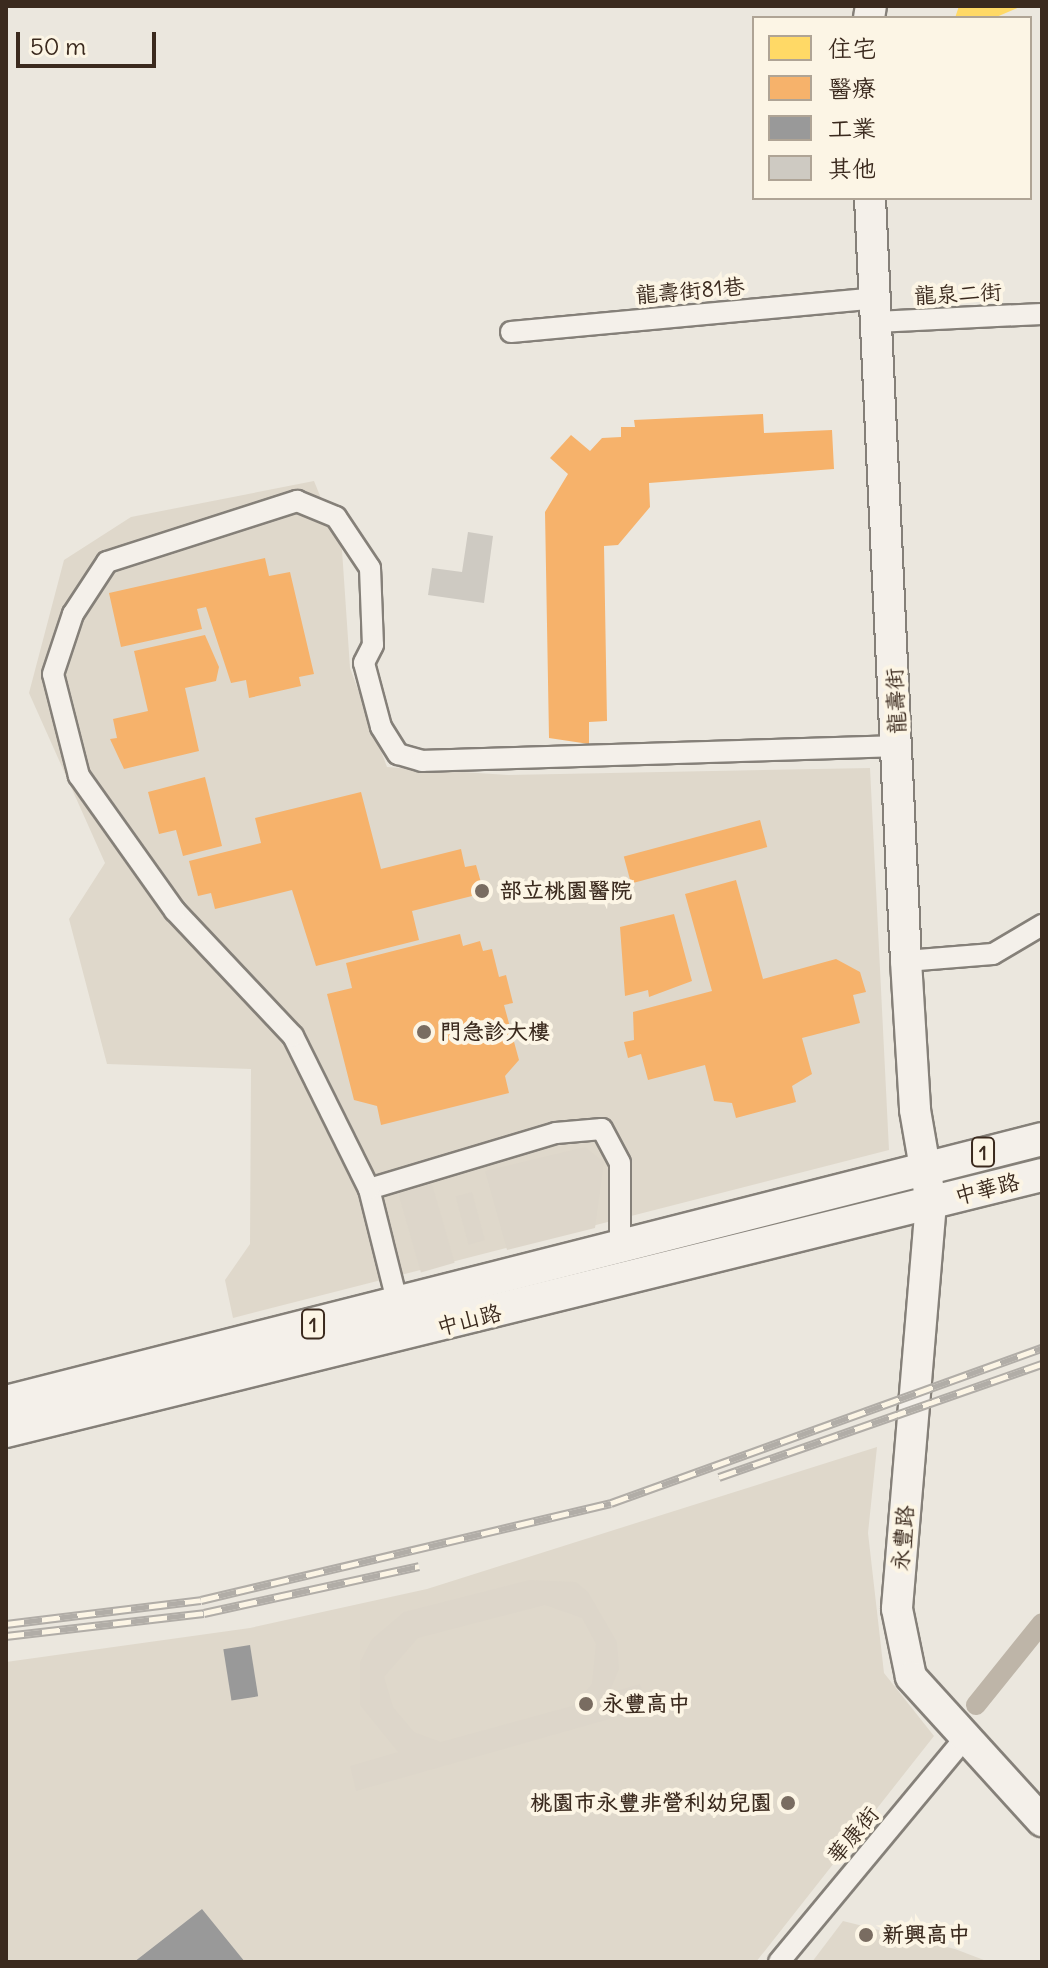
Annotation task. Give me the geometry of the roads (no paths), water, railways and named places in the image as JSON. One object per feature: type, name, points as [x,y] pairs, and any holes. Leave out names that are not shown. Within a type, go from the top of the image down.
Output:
[{"type":"main road","name":"中華路","points":[[923,1165],[1042,1139]]},
{"type":"main road","name":"中山路","points":[[6,1402],[923,1165]]},
{"type":"main road","name":"中華路","points":[[931,1203],[1042,1175]]},
{"type":"main road","name":"中山路","points":[[6,1431],[404,1336],[931,1203]]},
{"type":"street","name":"龍壽街","points":[[870,200],[906,961],[923,1165],[931,1203]]},
{"type":"street","name":"龍泉二街","points":[[875,310],[1042,314]]},
{"type":"street","name":"龍壽街81巷","points":[[511,332],[875,310]]},
{"type":"street","points":[[404,1336],[369,1189],[293,1036],[175,911],[79,776],[53,674],[73,614],[107,562],[297,501],[326,511],[370,568],[373,645],[364,663],[381,727],[398,754],[422,761],[898,746]]},
{"type":"street","points":[[906,961],[993,954],[1042,925]]},
{"type":"street","points":[[369,1189],[491,1151],[602,1129],[620,1163],[620,1245]]},
{"type":"street","name":"永豐路","points":[[931,1203],[897,1609],[901,1646],[911,1677],[964,1739],[1042,1821]]},
{"type":"street","name":"華康街","points":[[779,1962],[964,1739]]},
{"type":"waterway","points":[[976,1705],[1042,1623]]},
{"type":"railway","points":[[6,1624],[201,1600],[611,1503],[1042,1348]]},
{"type":"railway","points":[[719,1477],[1042,1364]]},
{"type":"railway","points":[[6,1636],[204,1613],[419,1566]]},
{"type":"place","name":"部立桃園醫院","points":[[482,891]]},
{"type":"place","name":"門急診大樓","points":[[424,1032]]},
{"type":"place","name":"永豐高中","points":[[586,1704]]},
{"type":"place","name":"桃園市永豐非營利幼兒園","points":[[788,1803]]},
{"type":"place","name":"新興高中","points":[[866,1935]]}]
